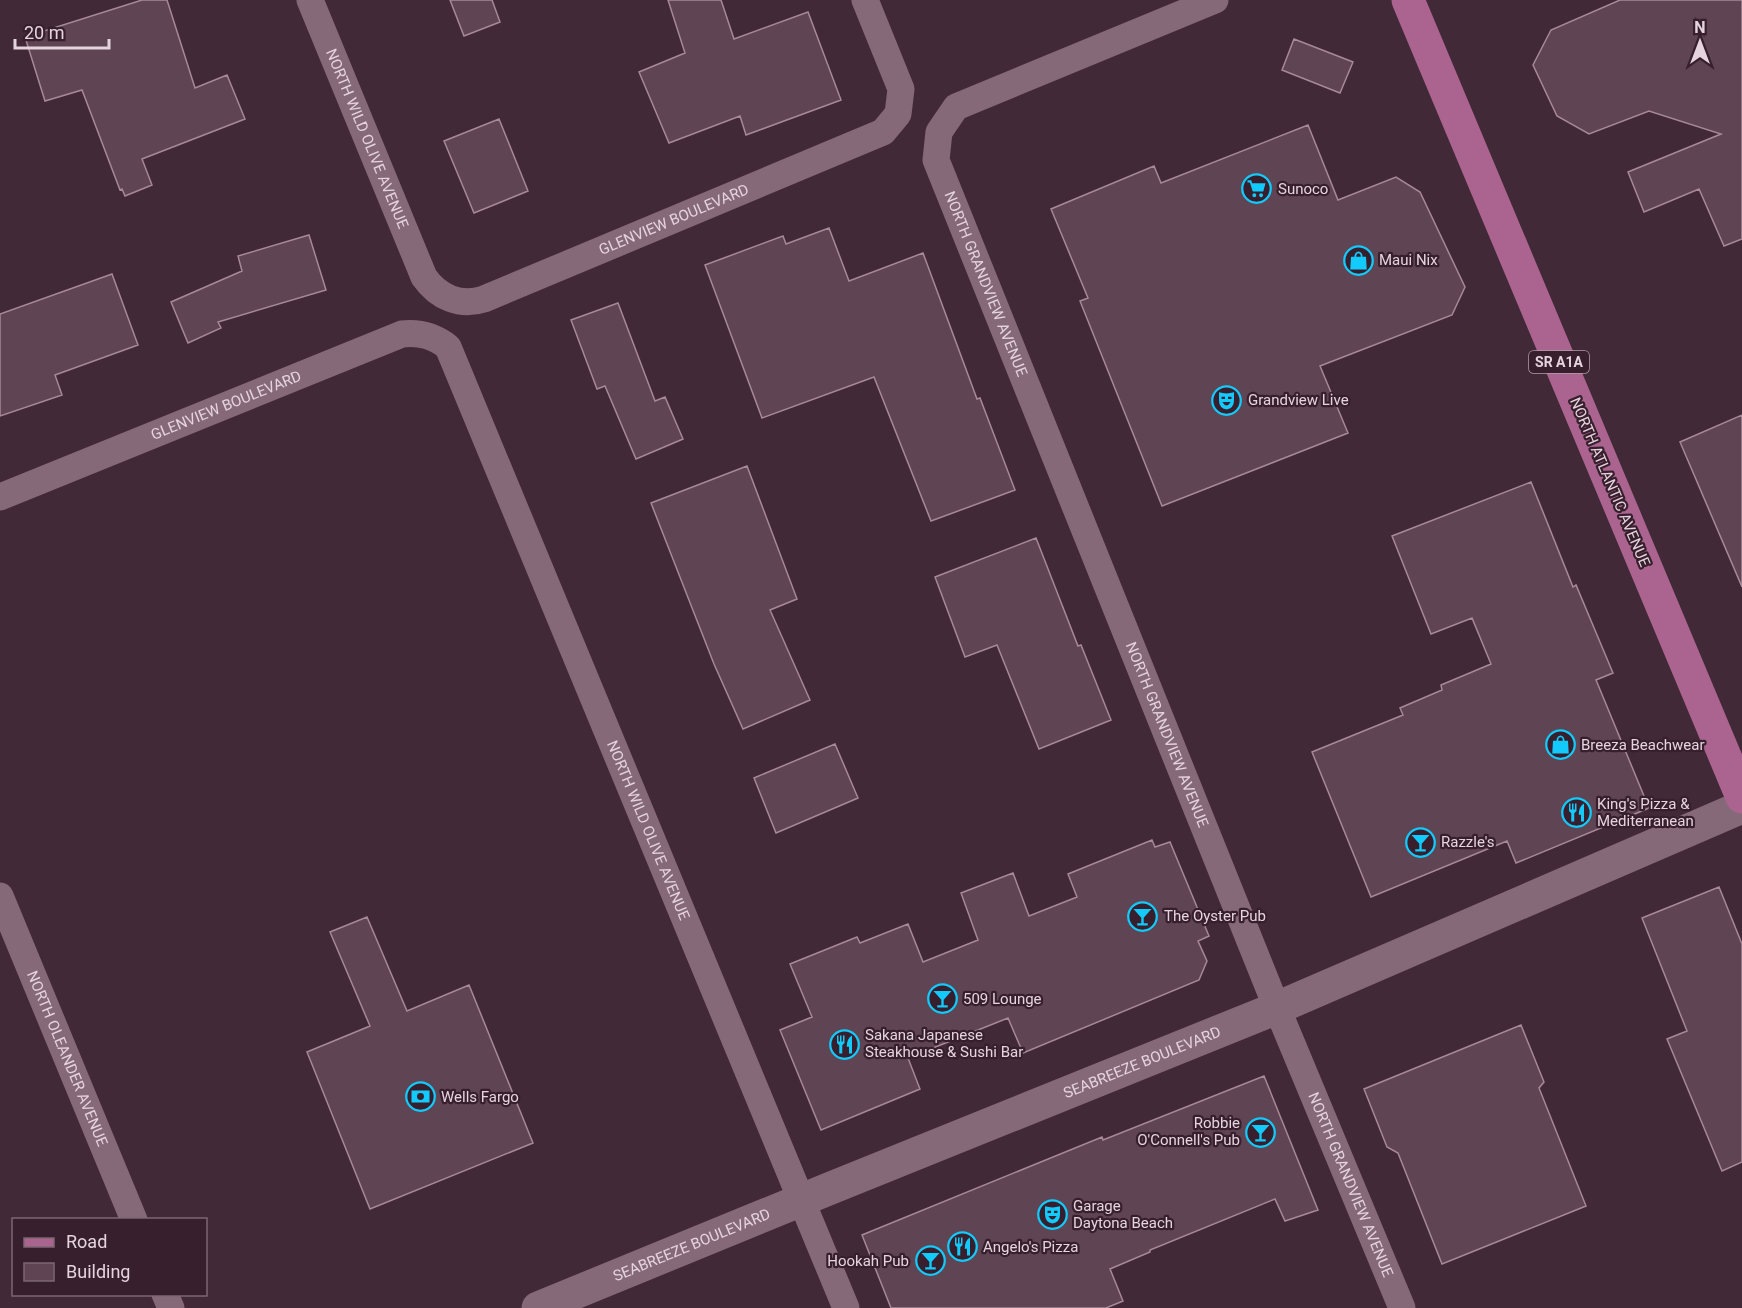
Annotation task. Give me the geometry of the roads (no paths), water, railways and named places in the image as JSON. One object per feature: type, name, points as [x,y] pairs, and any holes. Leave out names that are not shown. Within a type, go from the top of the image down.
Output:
[{"type":"main road","name":"NORTH ATLANTIC AVENUE","points":[[1408,0],[1742,798]]},
{"type":"main road","name":"SEABREEZE BOULEVARD","points":[[538,1308],[1277,1008],[1742,807]]},
{"type":"street","name":"NORTH WILD OLIVE AVENUE","points":[[310,0],[424,277]]},
{"type":"street","name":"GLENVIEW BOULEVARD","points":[[424,277],[440,294],[463,302],[475,302],[883,132],[898,114],[901,89],[865,0]]},
{"type":"street","name":"NORTH GRANDVIEW AVENUE","points":[[1215,0],[956,107],[939,132],[936,160],[1277,1008],[1402,1308]]},
{"type":"street","name":"GLENVIEW BOULEVARD","points":[[0,496],[402,334],[423,334],[432,337],[442,342],[452,352]]},
{"type":"street","name":"NORTH WILD OLIVE AVENUE","points":[[452,352],[846,1308]]},
{"type":"street","name":"NORTH OLEANDER AVENUE","points":[[0,896],[133,1218]]},
{"type":"place","name":"Sunoco","points":[[1257,189]]},
{"type":"place","name":"Maui Nix","points":[[1358,260]]},
{"type":"place","name":"Grandview Live","points":[[1227,400]]},
{"type":"place","name":"Breeza Beachwear","points":[[1560,745]]},
{"type":"place","name":"King's Pizza & Mediterranean","points":[[1576,813]]},
{"type":"place","name":"Razzle's","points":[[1420,842]]},
{"type":"place","name":"The Oyster Pub","points":[[1143,916]]},
{"type":"place","name":"509 Lounge","points":[[942,999]]},
{"type":"place","name":"Sakana Japanese Steakhouse & Sushi Bar","points":[[844,1044]]},
{"type":"place","name":"Wells Fargo","points":[[420,1097]]},
{"type":"place","name":"Robbie O'Connell's Pub","points":[[1261,1132]]},
{"type":"place","name":"Garage Daytona Beach","points":[[1052,1215]]},
{"type":"place","name":"Angelo's Pizza","points":[[962,1247]]},
{"type":"place","name":"Hookah Pub","points":[[930,1261]]}]
